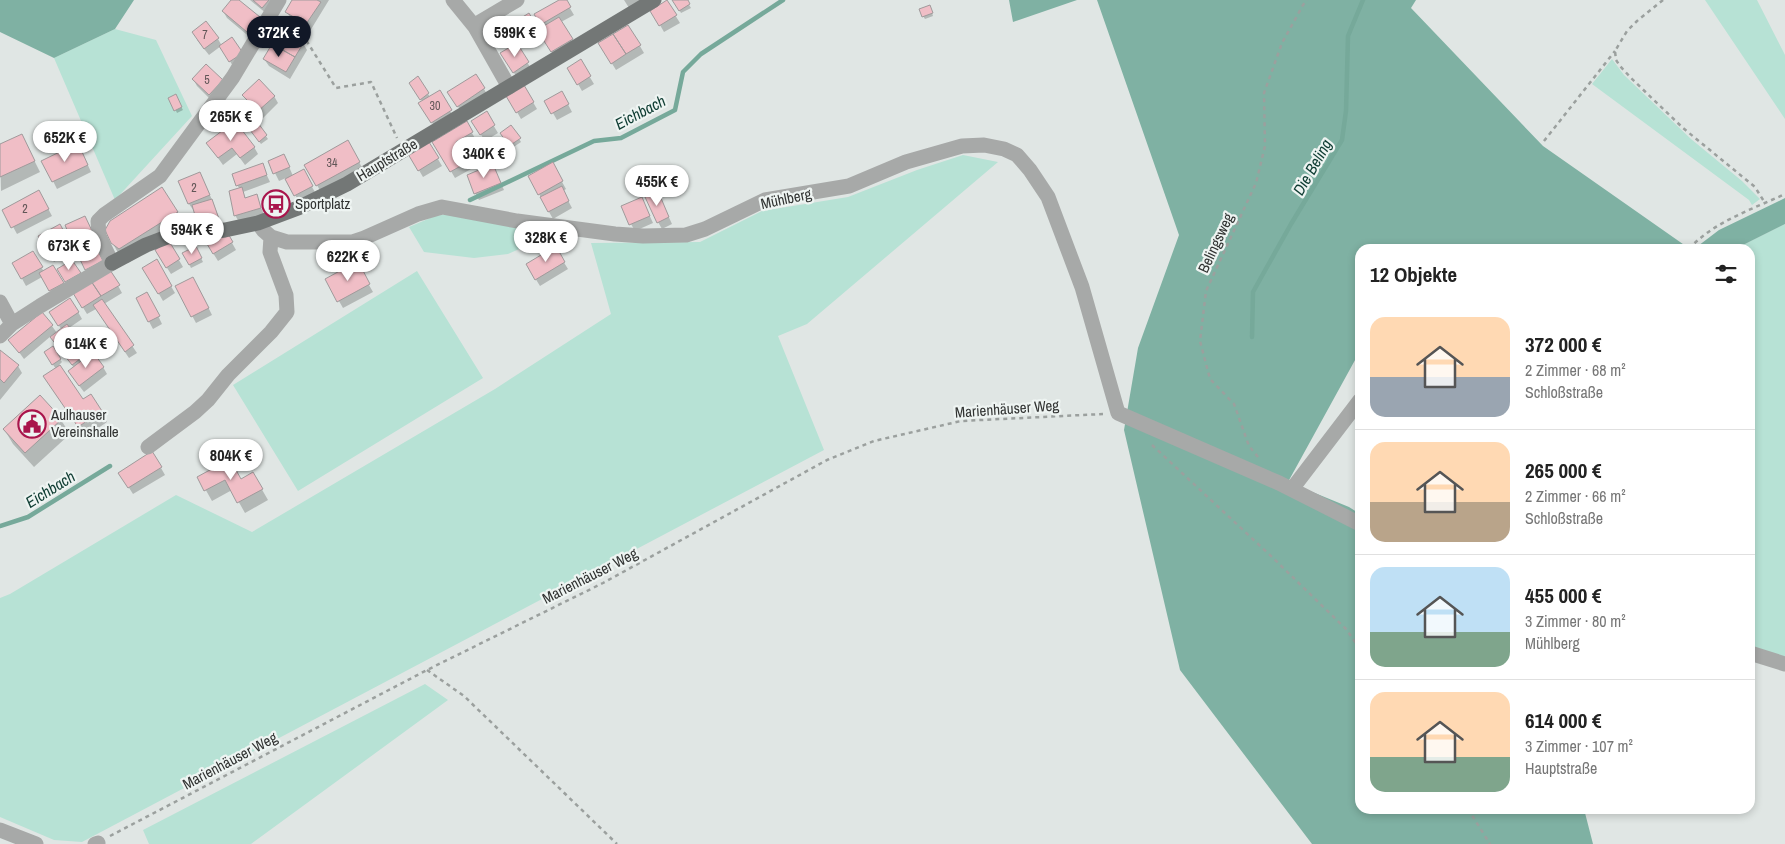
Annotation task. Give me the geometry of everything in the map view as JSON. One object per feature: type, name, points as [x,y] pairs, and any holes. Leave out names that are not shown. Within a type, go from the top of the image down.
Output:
[{"type":"main road","name":"Hauptstraße","points":[[112,263],[146,245],[167,237],[218,232],[258,223],[320,198],[654,0]]},
{"type":"street","points":[[453,0],[475,27],[509,87]]},
{"type":"street","points":[[475,27],[480,22],[517,0]]},
{"type":"street","points":[[112,263],[99,236],[98,221],[160,176],[233,77],[276,5]]},
{"type":"street","name":"Mühlberg","points":[[271,237],[287,242],[352,242],[418,214],[442,207],[517,221],[615,234],[643,236],[686,235],[705,229],[765,200],[849,186],[906,162],[962,146],[984,145],[1004,149],[1017,155],[1022,160],[1048,197],[1082,287],[1118,414]]},
{"type":"street","points":[[148,447],[208,400],[228,375],[271,332],[287,312],[286,295],[270,252],[271,237],[258,223]]},
{"type":"street","name":"Hauptstraße","points":[[0,336],[12,324],[112,263]]},
{"type":"street","points":[[0,302],[12,324]]},
{"type":"street","points":[[1292,489],[1355,407]]},
{"type":"street","points":[[1118,414],[1220,456],[1292,489],[1355,521]]},
{"type":"street","points":[[1755,655],[1785,664]]},
{"type":"street","points":[[0,830],[36,844]]},
{"type":"path","name":"Belingsweg","points":[[1261,461],[1249,446],[1234,404],[1210,379],[1200,342],[1206,291],[1256,184],[1265,146],[1264,93],[1282,43],[1302,5],[1307,0]]},
{"type":"path","points":[[1544,141],[1615,51],[1627,31],[1662,0]]},
{"type":"path","points":[[276,5],[306,40],[336,88],[371,82],[403,150]]},
{"type":"path","points":[[1615,51],[1616,60],[1630,78],[1682,128],[1755,187],[1765,203]]},
{"type":"path","points":[[1693,244],[1714,228],[1785,194]]},
{"type":"path","name":"Marienhäuser Weg","points":[[96,843],[428,670],[603,583],[827,460],[874,441],[961,421],[1118,414]]},
{"type":"path","points":[[1146,440],[1340,622],[1355,642]]},
{"type":"path","points":[[428,670],[464,696],[616,844]]},
{"type":"path","points":[[1471,814],[1490,844]]},
{"type":"green space","points":[[0,0],[134,0],[115,29],[54,58],[0,32]]},
{"type":"green space","points":[[1009,0],[1077,0],[1013,22]]},
{"type":"green space","points":[[1097,0],[1416,0],[1411,8],[1543,146],[1683,244],[1355,244],[1355,360],[1288,482],[1355,511],[1355,814],[1585,814],[1593,844],[1312,844],[1180,670],[1124,430],[1138,348],[1179,235]]},
{"type":"green space","points":[[1705,0],[1757,0],[1785,55],[1785,119]]},
{"type":"green space","points":[[115,29],[156,40],[192,116],[115,200],[54,58]]},
{"type":"green space","points":[[1612,59],[1624,75],[1691,139],[1742,181],[1760,199],[1752,205],[1749,200],[1592,84]]},
{"type":"green space","points":[[963,155],[998,162],[807,324],[778,336],[824,450],[82,842],[54,840],[0,817],[0,598],[10,594],[176,495],[252,532],[495,389],[611,314],[591,243],[700,242],[762,211],[848,197],[917,170]]},
{"type":"green space","points":[[1785,198],[1785,224],[1745,244],[1701,244],[1719,230]]},
{"type":"green space","points":[[447,214],[555,233],[508,254],[474,258],[424,252],[409,227],[435,216]]},
{"type":"green space","points":[[1785,224],[1785,657],[1755,648],[1755,244],[1745,244]]},
{"type":"green space","points":[[417,271],[483,378],[298,491],[233,385]]},
{"type":"green space","points":[[425,684],[448,700],[251,844],[149,844],[143,830]]},
{"type":"building","points":[[231,0],[239,0],[260,17],[247,32],[222,11]]},
{"type":"building","points":[[253,0],[269,0],[262,8]]},
{"type":"building","points":[[292,0],[317,0],[321,2],[306,24],[285,12]]},
{"type":"building","points":[[559,0],[567,0],[571,7],[540,25],[534,14]]},
{"type":"building","points":[[667,0],[677,15],[659,26],[650,11]]},
{"type":"building","points":[[672,0],[688,0],[690,4],[679,11]]},
{"type":"building","points":[[930,5],[933,13],[922,17],[919,9]]},
{"type":"building","points":[[529,13],[537,27],[513,42],[505,28]]},
{"type":"building","points":[[559,17],[573,39],[551,52],[537,30]]},
{"type":"building","points":[[206,21],[219,38],[204,49],[192,32]]},
{"type":"building","points":[[628,25],[641,45],[626,54],[613,34]]},
{"type":"building","points":[[281,29],[304,42],[295,57],[272,44]]},
{"type":"building","points":[[613,34],[626,54],[611,64],[598,43]]},
{"type":"building","points":[[232,37],[243,53],[229,62],[219,46]]},
{"type":"building","points":[[517,43],[529,62],[513,73],[500,53]]},
{"type":"building","points":[[272,44],[295,57],[286,72],[263,59]]},
{"type":"building","points":[[581,59],[591,76],[577,85],[567,68]]},
{"type":"building","points":[[206,64],[223,80],[209,95],[192,79]]},
{"type":"building","points":[[476,74],[485,88],[457,107],[447,92]]},
{"type":"building","points":[[418,76],[429,93],[420,100],[409,83]]},
{"type":"building","points":[[259,79],[275,96],[258,111],[242,95]]},
{"type":"building","points":[[524,85],[534,102],[516,113],[506,96]]},
{"type":"building","points":[[440,90],[452,110],[431,123],[418,103]]},
{"type":"building","points":[[562,91],[569,104],[551,114],[544,101]]},
{"type":"building","points":[[176,94],[182,107],[174,111],[168,98]]},
{"type":"building","points":[[487,111],[495,125],[480,135],[471,121]]},
{"type":"building","points":[[235,121],[255,147],[240,158],[232,148],[218,158],[206,143]]},
{"type":"building","points":[[467,121],[473,132],[456,142],[468,162],[450,172],[432,142]]},
{"type":"building","points":[[258,123],[267,135],[259,142],[250,130]]},
{"type":"building","points":[[511,125],[521,138],[509,146],[500,133]]},
{"type":"building","points":[[22,134],[35,161],[0,177],[0,144]]},
{"type":"building","points":[[348,140],[360,162],[316,186],[304,165]]},
{"type":"building","points":[[429,142],[439,158],[418,171],[408,154]]},
{"type":"building","points":[[78,143],[88,165],[52,182],[41,161]]},
{"type":"building","points":[[284,154],[290,167],[273,174],[268,161]]},
{"type":"building","points":[[553,162],[563,181],[538,195],[528,176]]},
{"type":"building","points":[[263,163],[267,175],[236,186],[232,174]]},
{"type":"building","points":[[493,164],[501,183],[474,194],[467,175]]},
{"type":"building","points":[[304,169],[313,186],[294,196],[285,179]]},
{"type":"building","points":[[200,172],[210,195],[188,204],[178,181]]},
{"type":"building","points":[[562,186],[569,201],[548,212],[540,197]]},
{"type":"building","points":[[162,187],[178,212],[119,249],[111,243],[105,230],[110,221]]},
{"type":"building","points":[[242,187],[245,198],[257,194],[261,208],[234,216],[229,191]]},
{"type":"building","points":[[39,190],[49,209],[11,228],[2,210]]},
{"type":"building","points":[[658,191],[669,217],[657,223],[645,197]]},
{"type":"building","points":[[642,197],[650,216],[629,225],[621,206]]},
{"type":"building","points":[[212,199],[219,219],[198,226],[192,205]]},
{"type":"building","points":[[85,216],[93,233],[72,242],[65,225]]},
{"type":"building","points":[[60,224],[70,243],[49,255],[38,236]]},
{"type":"building","points":[[227,232],[233,242],[213,254],[207,244]]},
{"type":"building","points":[[169,241],[180,259],[166,268],[155,250]]},
{"type":"building","points":[[94,243],[103,261],[85,270],[76,251]]},
{"type":"building","points":[[196,246],[202,258],[189,265],[182,253]]},
{"type":"building","points":[[556,246],[565,262],[535,280],[526,264]]},
{"type":"building","points":[[33,251],[43,267],[21,279],[12,263]]},
{"type":"building","points":[[351,252],[355,260],[348,264],[344,256]]},
{"type":"building","points":[[157,259],[172,286],[158,294],[142,268]]},
{"type":"building","points":[[72,260],[81,273],[65,282],[57,269]]},
{"type":"building","points":[[358,261],[370,284],[337,302],[325,279]]},
{"type":"building","points":[[53,265],[64,283],[49,291],[39,273]]},
{"type":"building","points":[[110,270],[120,285],[101,296],[91,281]]},
{"type":"building","points":[[193,277],[209,308],[191,317],[175,286]]},
{"type":"building","points":[[91,281],[101,296],[82,308],[73,293]]},
{"type":"building","points":[[147,292],[160,316],[148,322],[136,298]]},
{"type":"building","points":[[70,298],[79,312],[58,326],[49,312]]},
{"type":"building","points":[[102,299],[134,345],[125,352],[93,305]]},
{"type":"building","points":[[42,312],[53,325],[19,353],[8,340]]},
{"type":"building","points":[[67,324],[88,353],[72,365],[50,337]]},
{"type":"building","points":[[53,346],[61,359],[52,365],[44,352]]},
{"type":"building","points":[[0,350],[19,365],[4,383],[0,379]]},
{"type":"building","points":[[93,352],[104,367],[79,386],[68,371]]},
{"type":"building","points":[[60,365],[83,399],[91,394],[102,411],[78,427],[43,376]]},
{"type":"building","name":"Aulhauser Vereinshalle","points":[[40,395],[62,419],[25,453],[3,429]]},
{"type":"building","points":[[152,451],[162,467],[128,488],[118,473]]},
{"type":"building","points":[[230,459],[241,479],[253,472],[263,489],[237,503],[225,480],[204,491],[197,477]]},
{"type":"waterway","name":"Eichbach","points":[[470,200],[594,141],[621,138],[675,110],[683,72],[701,54],[783,0]]},
{"type":"waterway","name":"Die Beling","points":[[1252,337],[1253,292],[1291,224],[1342,140],[1346,111],[1348,36],[1363,0]]},
{"type":"waterway","name":"Eichbach","points":[[0,526],[28,517],[110,466]]},
{"type":"place","name":"Sportplatz","points":[[276,204]]},
{"type":"place","name":"Aulhauser Vereinshalle","points":[[32,424]]}]
